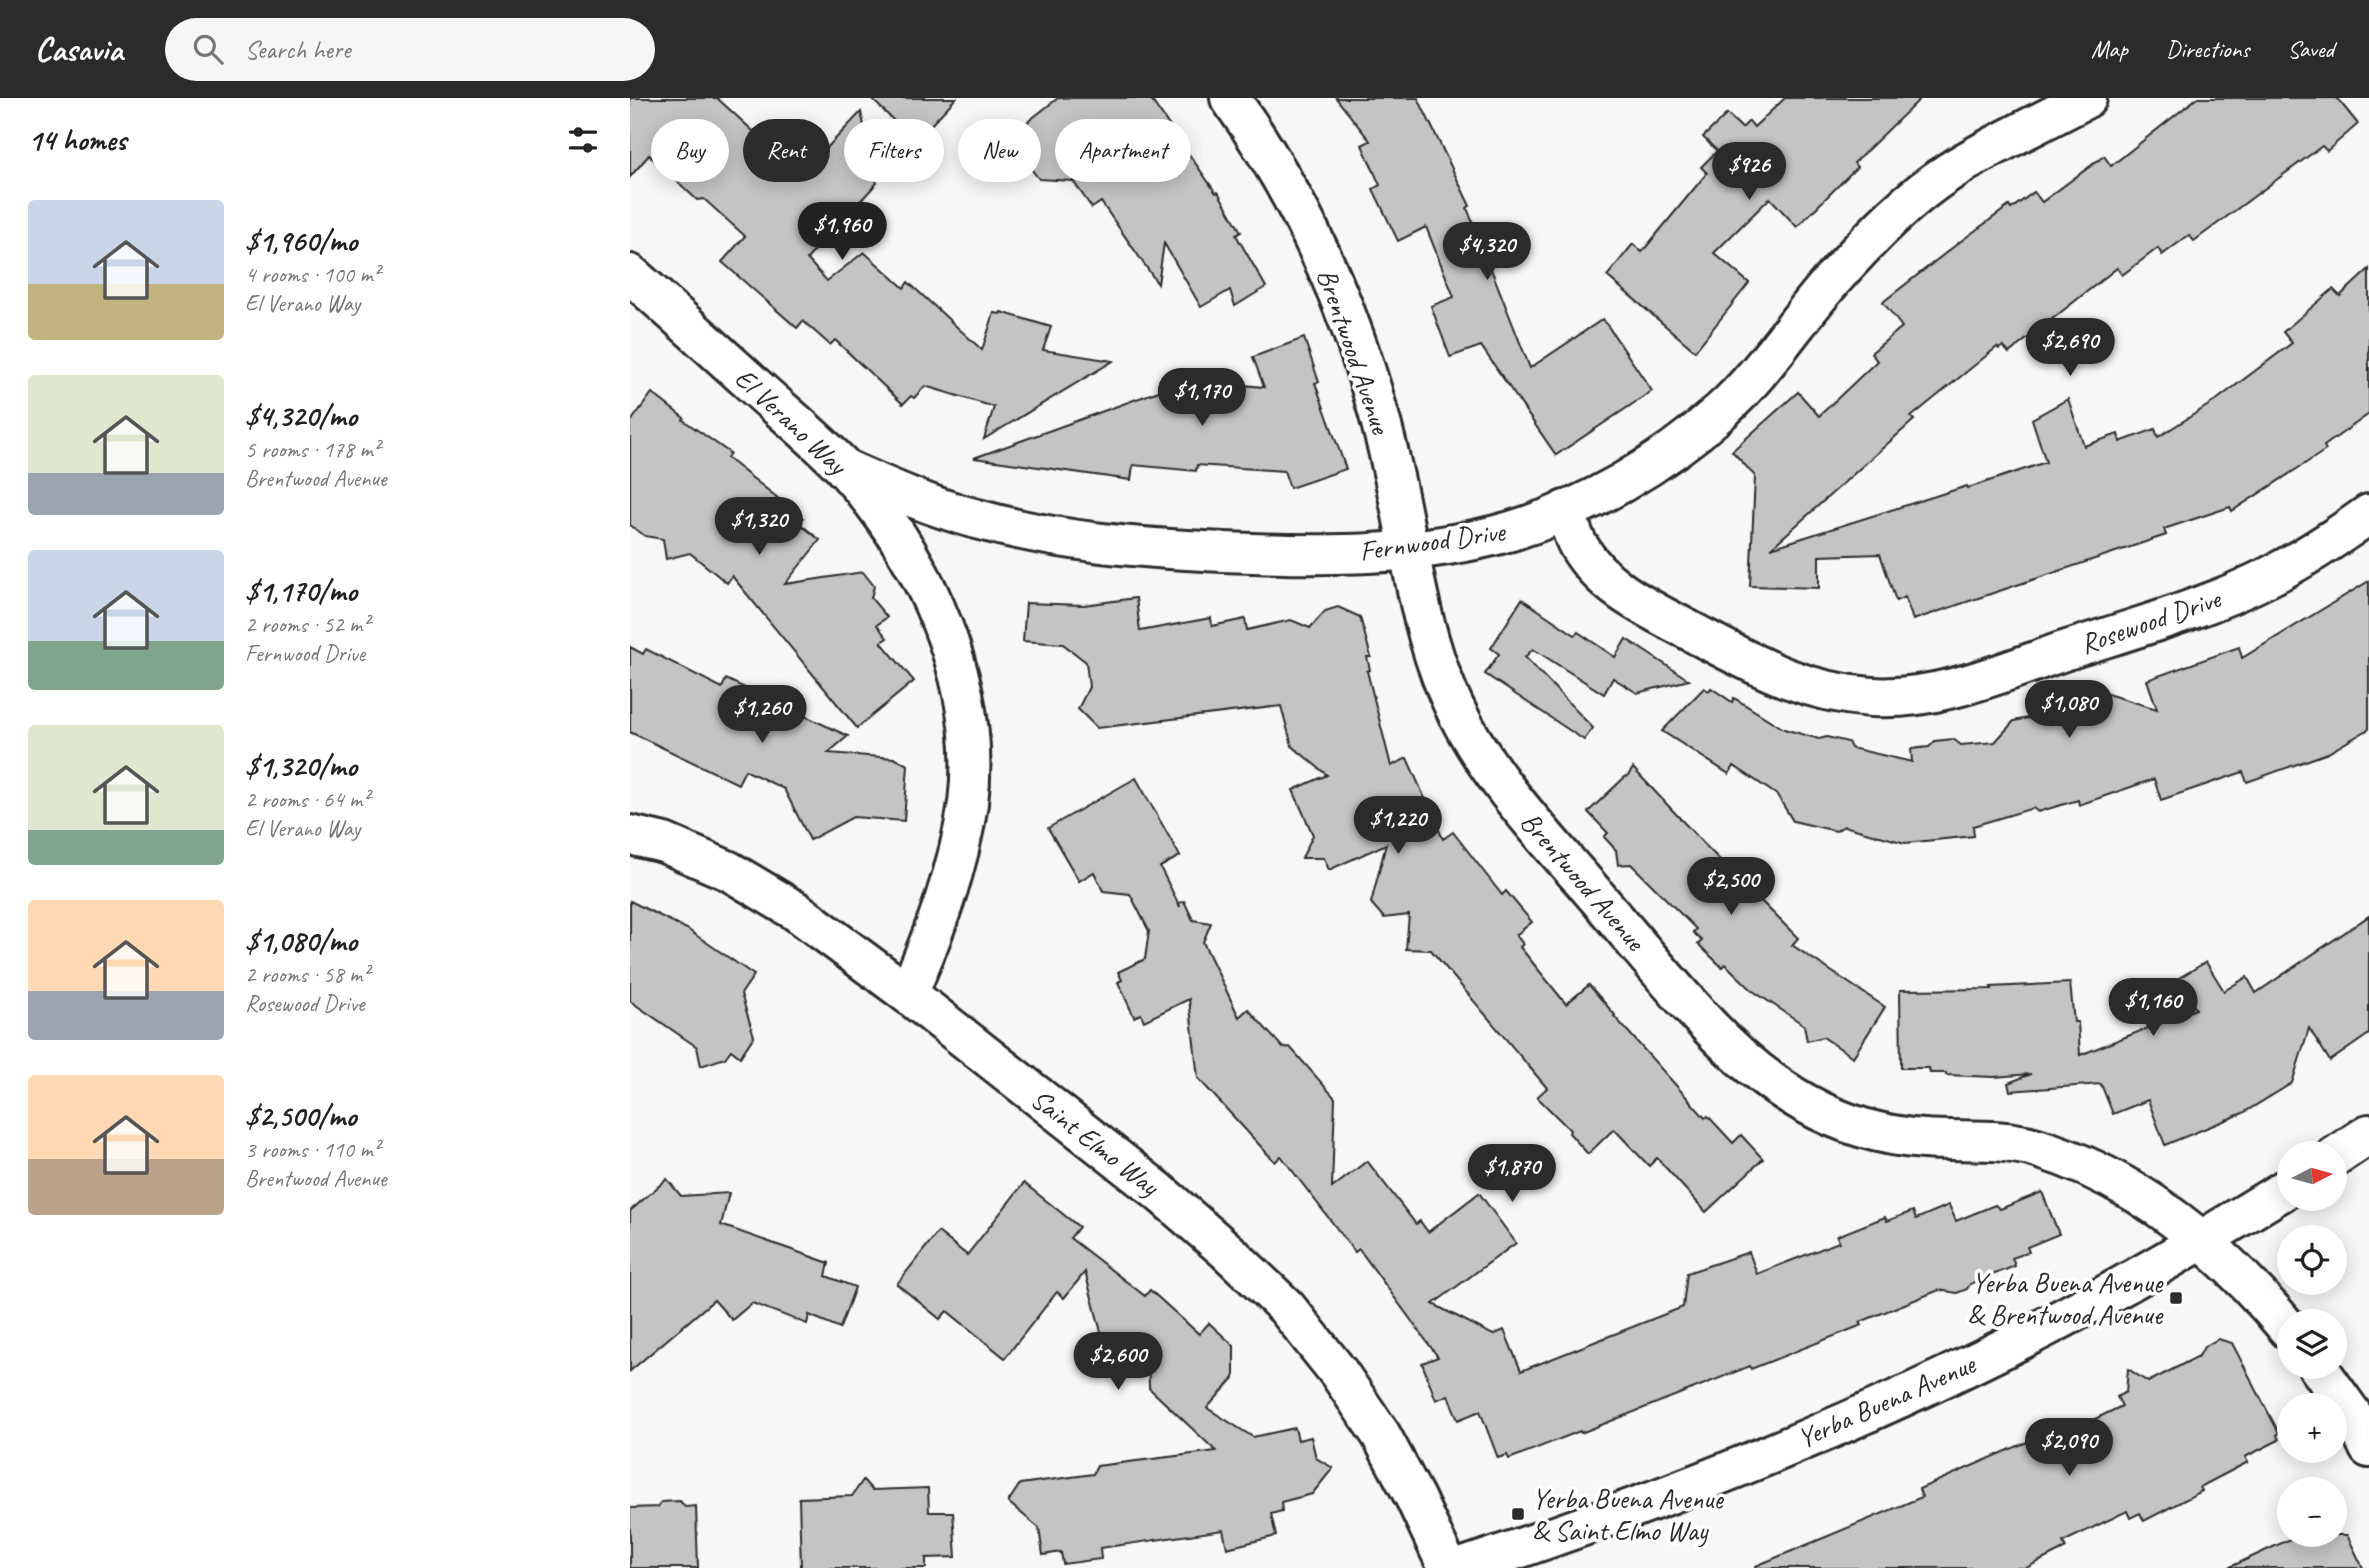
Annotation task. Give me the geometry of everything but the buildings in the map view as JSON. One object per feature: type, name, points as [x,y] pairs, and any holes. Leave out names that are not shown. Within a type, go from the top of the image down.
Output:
[{"type":"street","name":"Brentwood Avenue","points":[[1230,98],[1293,197],[1326,265],[1355,335],[1378,407],[1425,630],[1448,695],[1481,754],[1521,810],[1705,1022],[1751,1068],[1805,1105],[1863,1129],[1922,1139],[1978,1139],[2032,1147],[2086,1165],[2145,1197],[2202,1240],[2277,1316]]},
{"type":"street","name":"Fernwood Drive","points":[[845,468],[918,501],[978,520],[1050,536],[1124,546],[1270,554],[1343,554],[1408,551],[1512,530],[1565,510],[1619,485],[1671,451],[1720,412],[1763,369],[1800,317],[1842,268],[1892,218],[1946,174],[2004,140],[2087,98]]},
{"type":"street","name":"El Verano Way","points":[[630,274],[845,468],[878,509],[909,556],[936,610],[958,672],[969,736],[968,802],[954,868],[935,930],[908,994]]},
{"type":"street","name":"Rosewood Drive","points":[[1565,510],[1577,544],[1598,573],[1626,597],[1772,673],[1826,692],[1874,697],[1926,694],[1984,678],[2207,603],[2269,577],[2322,548],[2369,514]]},
{"type":"street","name":"Saint Elmo Way","points":[[630,835],[664,843],[729,871],[796,911],[908,994],[1158,1191],[1227,1251],[1286,1307],[1339,1373],[1381,1435],[1448,1568]]},
{"type":"street","points":[[2347,1148],[2369,1134]]},
{"type":"street","name":"Yerba Buena Avenue","points":[[1461,1568],[1656,1498],[1762,1457],[1859,1415],[2041,1329],[2202,1240],[2277,1194]]},
{"type":"street","points":[[2327,1379],[2356,1420],[2369,1448]]},
{"type":"place","name":"Yerba Buena Avenue & Brentwood Avenue","points":[[2176,1298]]},
{"type":"place","name":"Yerba Buena Avenue & Saint Elmo Way","points":[[1518,1514]]}]
